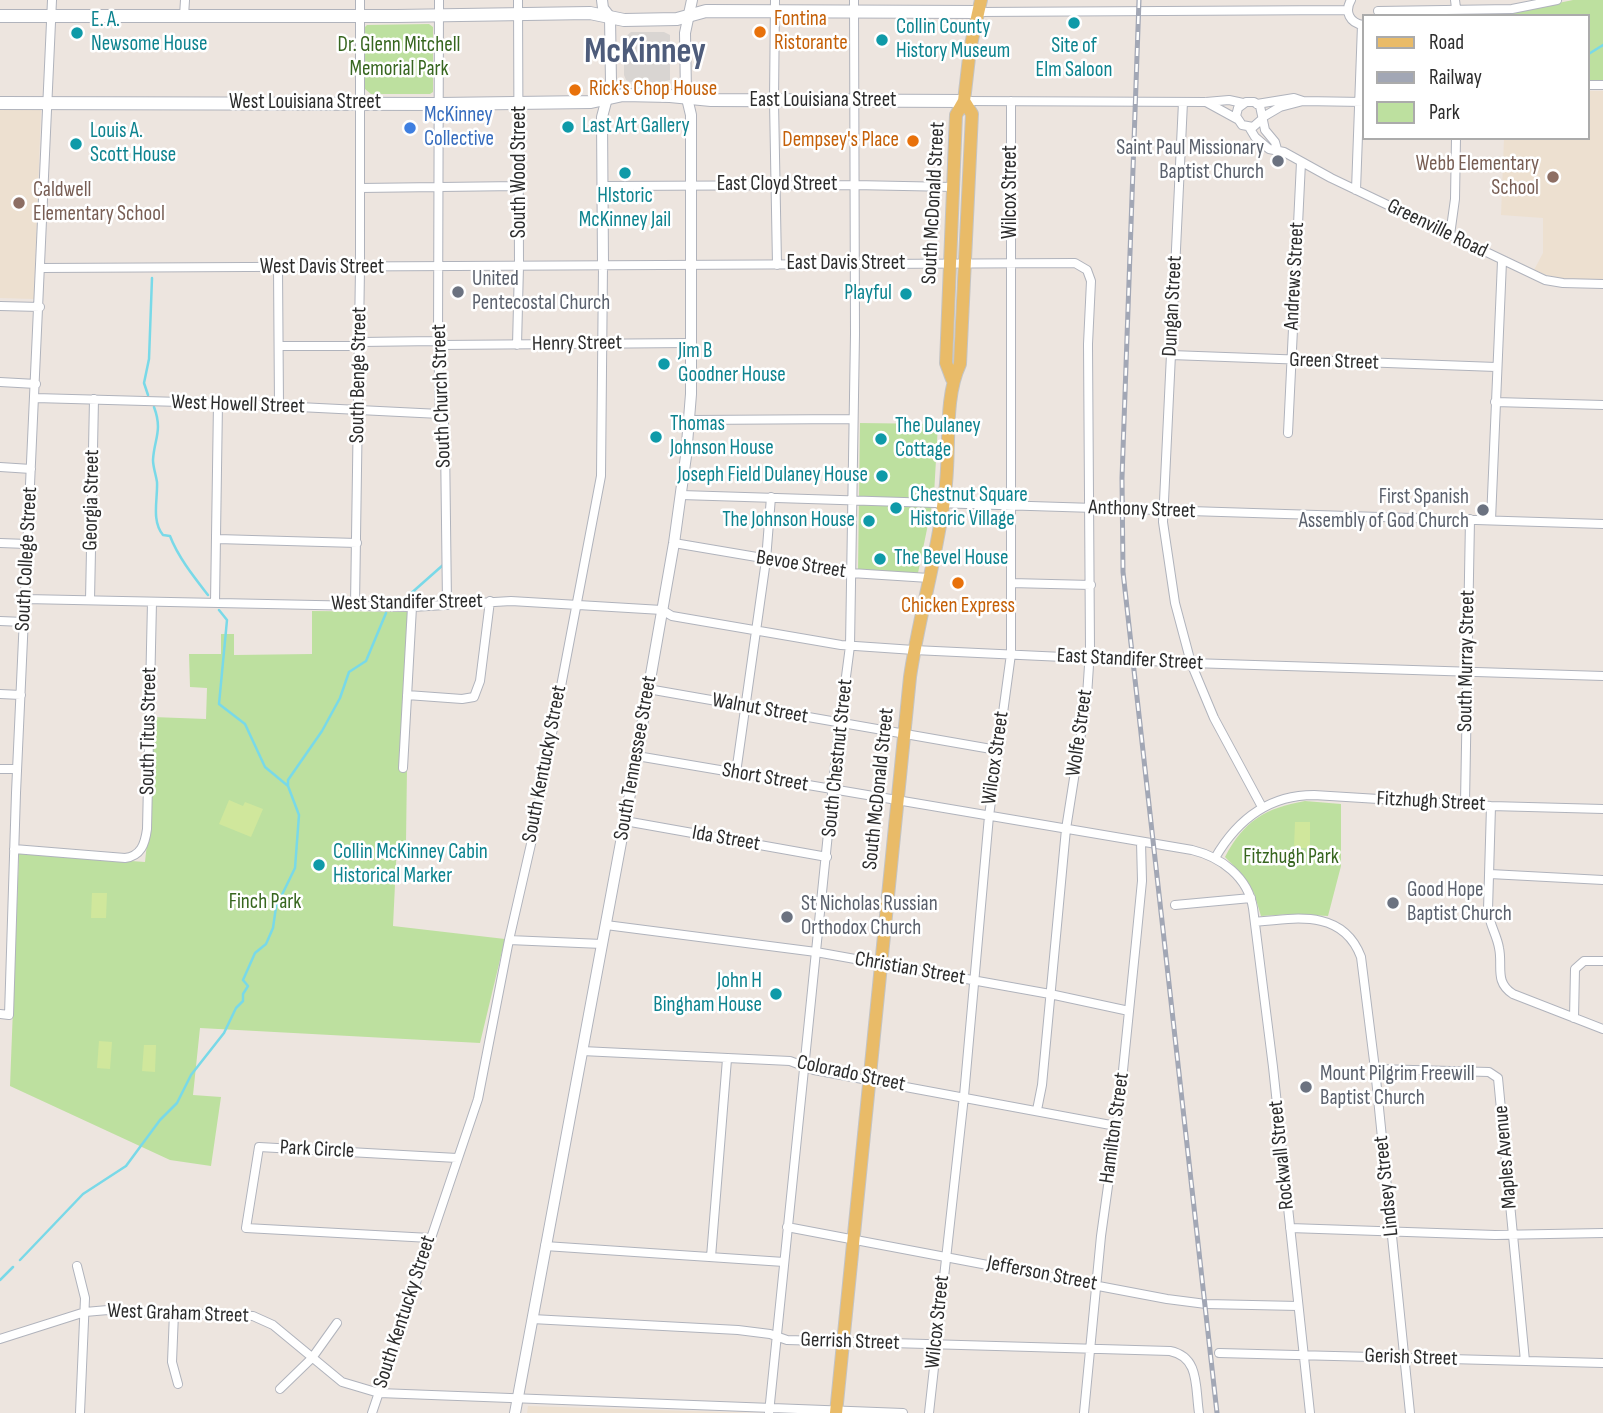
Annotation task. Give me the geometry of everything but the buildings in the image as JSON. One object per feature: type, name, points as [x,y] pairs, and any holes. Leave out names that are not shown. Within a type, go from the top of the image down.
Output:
[{"type":"main road","points":[[0,16],[359,16],[439,7],[518,6],[590,13],[624,20],[671,19],[706,11],[775,5],[979,6],[968,60],[964,101]]},
{"type":"main road","name":"East Louisiana Street","points":[[609,98],[623,95],[711,100],[964,101]]},
{"type":"main road","name":"West Louisiana Street","points":[[0,103],[439,104],[591,102],[609,98]]},
{"type":"main road","name":"South McDonald Street","points":[[836,1412],[915,650],[944,503],[952,380],[960,364],[972,114],[964,101],[956,115],[946,363],[952,380]]},
{"type":"street","name":"South College Street","points":[[5,1014],[40,307],[52,0]]},
{"type":"street","points":[[184,16],[185,0]]},
{"type":"street","name":"South Benge Street","points":[[355,605],[360,344],[360,0]]},
{"type":"street","points":[[602,0],[604,10],[610,17]]},
{"type":"street","name":"South Tennessee Street","points":[[515,1413],[637,756],[681,495],[690,420],[691,107],[687,97],[685,33],[692,0]]},
{"type":"street","points":[[1351,0],[1347,10],[1352,22],[1362,25]]},
{"type":"street","points":[[1375,0],[1377,14],[1456,8],[1512,9],[1557,0]]},
{"type":"street","points":[[775,5],[774,101],[778,265]]},
{"type":"street","name":"South Wood Street","points":[[517,345],[520,102],[518,6]]},
{"type":"street","name":"South Chestnut Street","points":[[769,1410],[839,723],[850,646],[854,6]]},
{"type":"street","points":[[979,6],[1347,10]]},
{"type":"street","name":"South Church Street","points":[[439,7],[438,343],[440,414],[444,423],[445,441],[447,604]]},
{"type":"street","name":"South Kentucky Street","points":[[372,1413],[478,1100],[531,844],[601,476],[603,117],[611,83],[610,17]]},
{"type":"street","points":[[1257,104],[1288,98],[1303,101],[1362,102],[1356,190]]},
{"type":"street","name":"East Louisiana Street","points":[[964,101],[1229,100],[1243,103]]},
{"type":"street","name":"Wilcox Street","points":[[929,1413],[964,1096],[989,816],[1011,654],[1011,101]]},
{"type":"street","points":[[1278,149],[1262,119],[1262,109],[1257,104],[1250,101],[1243,103],[1237,112],[1237,119],[1242,125],[1256,126],[1262,119],[1280,107],[1303,101]]},
{"type":"street","name":"Dungan Street","points":[[1163,511],[1183,102]]},
{"type":"street","name":"East Louisiana Street","points":[[1206,102],[1237,119]]},
{"type":"street","name":"Greenville Road","points":[[1249,127],[1255,137],[1269,149],[1278,149],[1502,261],[1551,282],[1603,284]]},
{"type":"street","points":[[1450,235],[1455,199],[1456,140]]},
{"type":"street","name":"Andrews Street","points":[[1288,433],[1301,162]]},
{"type":"street","name":"East Cloyd Street","points":[[602,186],[854,184],[953,187]]},
{"type":"street","points":[[360,188],[519,186]]},
{"type":"street","points":[[1491,520],[1502,261]]},
{"type":"street","name":"East Davis Street","points":[[603,265],[1075,263],[1087,270]]},
{"type":"street","name":"West Davis Street","points":[[41,268],[603,265]]},
{"type":"street","points":[[278,268],[279,406]]},
{"type":"street","name":"Wolfe Street","points":[[1037,1110],[1042,1085],[1066,829],[1084,719],[1089,658],[1091,508],[1088,344],[1091,281],[1087,270]]},
{"type":"street","points":[[0,306],[40,307]]},
{"type":"street","points":[[280,346],[438,343]]},
{"type":"street","name":"Henry Street","points":[[438,343],[691,343]]},
{"type":"street","name":"Green Street","points":[[1171,355],[1496,367]]},
{"type":"street","points":[[0,382],[36,384]]},
{"type":"street","name":"West Howell Street","points":[[35,398],[218,403],[440,414]]},
{"type":"street","name":"Georgia Street","points":[[90,600],[94,399]]},
{"type":"street","points":[[1495,402],[1603,405]]},
{"type":"street","points":[[215,603],[218,403]]},
{"type":"street","points":[[690,420],[853,419]]},
{"type":"street","points":[[0,467],[31,469]]},
{"type":"street","name":"Anthony Street","points":[[681,495],[1603,524]]},
{"type":"street","points":[[736,773],[766,560],[771,497]]},
{"type":"street","points":[[1163,511],[1175,603],[1191,663],[1214,718],[1262,807]]},
{"type":"street","name":"South Murray Street","points":[[1465,803],[1465,671],[1470,519]]},
{"type":"street","points":[[216,539],[357,542]]},
{"type":"street","name":"Bevoe Street","points":[[674,542],[851,573],[929,578]]},
{"type":"street","points":[[0,543],[27,544]]},
{"type":"street","points":[[1011,583],[1091,585]]},
{"type":"street","name":"West Standifer Street","points":[[25,599],[412,607],[490,601],[662,610]]},
{"type":"street","points":[[407,695],[463,699],[474,697],[480,681],[490,601]]},
{"type":"street","name":"South Titus Street","points":[[14,849],[125,858],[134,857],[140,852],[147,832],[152,602]]},
{"type":"street","points":[[403,768],[412,607]]},
{"type":"street","name":"East Standifer Street","points":[[662,610],[671,616],[850,646],[1191,663],[1603,676]]},
{"type":"street","points":[[0,621],[24,622]]},
{"type":"street","name":"Walnut Street","points":[[648,689],[997,750]]},
{"type":"street","points":[[0,694],[21,695]]},
{"type":"street","name":"Short Street","points":[[637,756],[1141,842]]},
{"type":"street","points":[[0,769],[17,769]]},
{"type":"street","name":"Fitzhugh Street","points":[[1215,858],[1233,831],[1262,807],[1287,798],[1307,795],[1491,806],[1603,809]]},
{"type":"street","points":[[1491,806],[1488,918],[1499,946],[1502,985],[1513,994],[1603,1029]]},
{"type":"street","name":"Ida Street","points":[[625,821],[827,857]]},
{"type":"street","name":"Rockwall Street","points":[[1141,842],[1215,858],[1233,872],[1251,898],[1273,1067],[1310,1413]]},
{"type":"street","name":"Hamilton Street","points":[[1084,1413],[1142,881],[1141,842]]},
{"type":"street","points":[[1490,874],[1603,880]]},
{"type":"street","points":[[1175,905],[1251,898]]},
{"type":"street","name":"Lindsey Street","points":[[1255,922],[1302,917],[1316,919],[1332,925],[1353,942],[1359,952],[1364,969],[1410,1413]]},
{"type":"street","name":"Christian Street","points":[[606,926],[816,952],[1129,1011]]},
{"type":"street","points":[[509,940],[602,944]]},
{"type":"street","points":[[1574,1018],[1575,969],[1584,961],[1603,961]]},
{"type":"street","name":"Colorado Street","points":[[582,1051],[790,1061],[804,1067],[869,1080],[1116,1126]]},
{"type":"street","points":[[711,1257],[727,1059]]},
{"type":"street","name":"Maples Avenue","points":[[1375,1069],[1489,1072],[1496,1075],[1499,1082],[1525,1361]]},
{"type":"street","name":"Park Circle","points":[[430,1238],[246,1227],[259,1147],[457,1158]]},
{"type":"street","name":"Jefferson Street","points":[[787,1227],[1206,1304],[1298,1306]]},
{"type":"street","points":[[1290,1228],[1495,1235],[1603,1233]]},
{"type":"street","points":[[545,1246],[785,1262]]},
{"type":"street","points":[[77,1266],[85,1298],[80,1413]]},
{"type":"street","name":"West Graham Street","points":[[0,1339],[85,1312],[108,1310],[253,1316],[273,1325],[342,1382],[379,1393],[769,1410],[903,1413]]},
{"type":"street","points":[[174,1313],[172,1363],[178,1384]]},
{"type":"street","name":"Gerrish Street","points":[[532,1319],[738,1330],[770,1334],[787,1340],[1170,1351],[1182,1353],[1192,1366],[1199,1413]]},
{"type":"street","points":[[280,1389],[312,1358],[337,1323]]},
{"type":"street","name":"Gerish Street","points":[[1219,1353],[1603,1363]]},
{"type":"shaded area","points":[[631,32],[664,32],[670,35],[670,80],[626,80],[624,38]]},
{"type":"shaded area","name":"Webb Elementary School","points":[[1589,91],[1603,91],[1603,280],[1557,279],[1534,270],[1543,253],[1543,218],[1501,215],[1504,140],[1589,140]]},
{"type":"shaded area","name":"Caldwell Elementary School","points":[[0,109],[41,109],[34,299],[0,298]]},
{"type":"shaded area","points":[[528,1406],[753,1413],[527,1413]]},
{"type":"green space","points":[[1573,0],[1603,0],[1603,80],[1589,80],[1589,14],[1510,13]]},
{"type":"green space","name":"Dr. Glenn Mitchell Memorial Park","points":[[429,24],[433,27],[433,92],[371,94],[365,89],[365,27]]},
{"type":"green space","name":"Chestnut Square Historic Village","points":[[860,423],[938,424],[934,495],[918,573],[858,571]]},
{"type":"green space","name":"Finch Park","points":[[312,611],[409,612],[400,768],[407,768],[406,842],[397,843],[393,926],[505,939],[480,1043],[200,1028],[193,1095],[221,1097],[211,1166],[170,1160],[10,1086],[19,853],[145,862],[151,805],[153,717],[206,719],[207,688],[190,687],[189,654],[221,654],[221,634],[234,634],[234,655],[312,654]]},
{"type":"green space","points":[[229,800],[243,806],[245,802],[263,809],[251,837],[219,824]]},
{"type":"green space","name":"Fitzhugh Park","points":[[1305,801],[1341,804],[1341,866],[1328,916],[1261,916],[1254,893],[1240,872],[1225,857],[1240,834],[1257,818],[1278,808]]},
{"type":"green space","points":[[1295,822],[1310,822],[1310,848],[1294,848]]},
{"type":"green space","points":[[92,893],[107,893],[106,918],[91,918]]},
{"type":"green space","points":[[99,1041],[112,1042],[110,1069],[97,1068]]},
{"type":"green space","points":[[144,1045],[156,1045],[155,1072],[142,1071]]},
{"type":"waterway","points":[[1589,54],[1603,45]]},
{"type":"waterway","points":[[148,395],[144,383],[149,359],[152,278]]},
{"type":"waterway","points":[[154,407],[158,422],[153,460],[157,482],[157,523],[163,535],[170,536],[182,559],[208,595]]},
{"type":"waterway","points":[[408,596],[443,565]]},
{"type":"waterway","points":[[20,1260],[83,1194],[126,1166],[160,1120],[177,1103],[191,1075],[224,1033],[236,1008],[243,1001],[243,994],[248,986],[243,980],[255,953],[266,944],[273,928],[276,907],[295,868],[299,815],[288,786],[265,767],[245,724],[219,704],[227,620],[219,610]]},
{"type":"waterway","points":[[288,785],[288,780],[322,731],[340,698],[349,672],[366,661],[386,613]]},
{"type":"waterway","points":[[0,1280],[13,1267]]},
{"type":"railway","points":[[1139,0],[1122,478],[1123,572],[1217,1413]]},
{"type":"place","name":"Site of Elm Saloon","points":[[1074,23]]},
{"type":"place","name":"Fontina Ristorante","points":[[760,32]]},
{"type":"place","name":"E. A. Newsome House","points":[[77,33]]},
{"type":"place","name":"Collin County History Museum","points":[[882,40]]},
{"type":"place","name":"Rick's Chop House","points":[[575,90]]},
{"type":"place","name":"Last Art Gallery","points":[[568,127]]},
{"type":"place","name":"McKinney Collective","points":[[410,128]]},
{"type":"place","name":"Dempsey's Place","points":[[913,141]]},
{"type":"place","name":"Louis A. Scott House","points":[[76,144]]},
{"type":"place","name":"Saint Paul Missionary Baptist Church","points":[[1278,161]]},
{"type":"place","name":"HIstoric McKinney Jail","points":[[625,173]]},
{"type":"place","name":"Webb Elementary School","points":[[1553,177]]},
{"type":"place","name":"Caldwell Elementary School","points":[[19,203]]},
{"type":"place","name":"United Pentecostal Church","points":[[458,292]]},
{"type":"place","name":"Playful","points":[[906,294]]},
{"type":"place","name":"Jim B Goodner House","points":[[664,364]]},
{"type":"place","name":"Thomas Johnson House","points":[[656,437]]},
{"type":"place","name":"The Dulaney Cottage","points":[[881,439]]},
{"type":"place","name":"Joseph Field Dulaney House","points":[[882,476]]},
{"type":"place","name":"Chestnut Square Historic Village","points":[[896,508]]},
{"type":"place","name":"First Spanish Assembly of God Church","points":[[1483,510]]},
{"type":"place","name":"The Johnson House","points":[[869,521]]},
{"type":"place","name":"The Bevel House","points":[[880,559]]},
{"type":"place","name":"Chicken Express","points":[[958,583]]},
{"type":"place","name":"Collin McKinney Cabin Historical Marker","points":[[319,865]]},
{"type":"place","name":"Good Hope Baptist Church","points":[[1393,903]]},
{"type":"place","name":"St Nicholas Russian Orthodox Church","points":[[787,917]]},
{"type":"place","name":"John H Bingham House","points":[[776,994]]},
{"type":"place","name":"Mount Pilgrim Freewill Baptist Church","points":[[1306,1087]]},
{"type":"district","name":"McKinney","points":[[645,53]]}]
